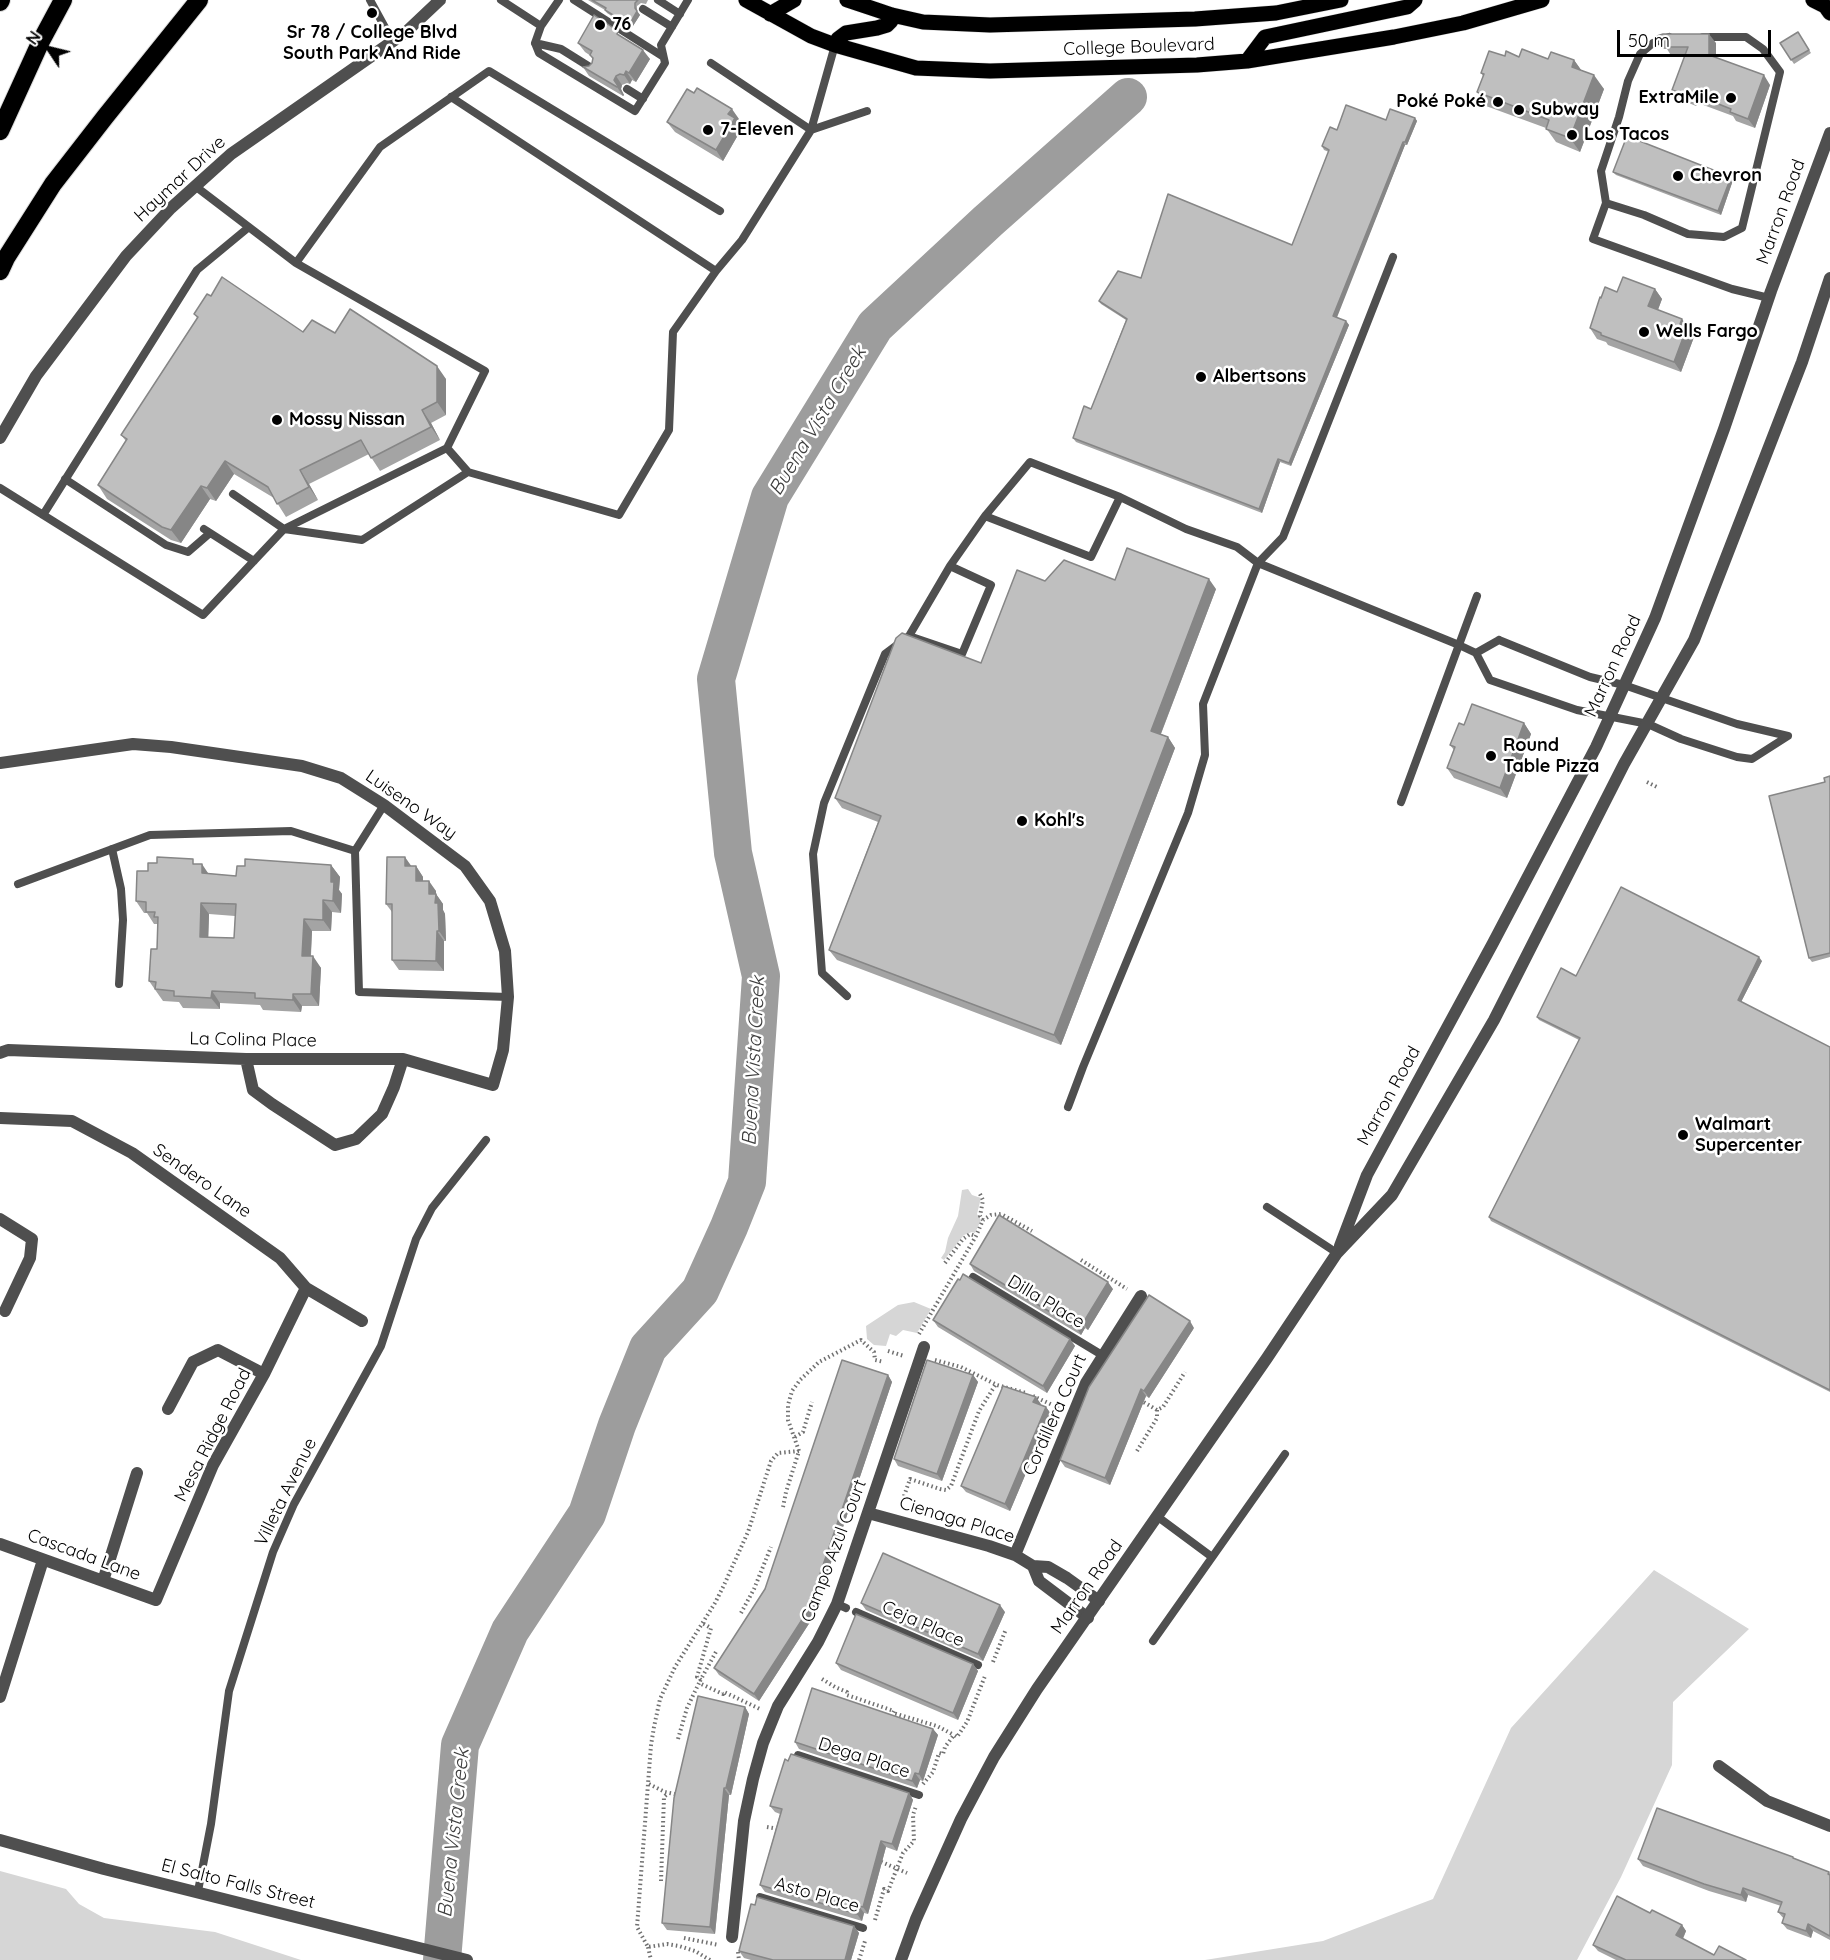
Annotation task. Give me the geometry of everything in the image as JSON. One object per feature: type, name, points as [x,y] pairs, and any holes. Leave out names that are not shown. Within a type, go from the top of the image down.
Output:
[{"type":"highway","points":[[0,131],[41,41],[63,0]]},
{"type":"highway","points":[[0,271],[52,184],[199,0]]},
{"type":"main road","name":"College Boulevard","points":[[746,0],[811,36],[835,45],[916,68],[990,71],[1247,61],[1394,37],[1463,23],[1542,0]]},
{"type":"main road","points":[[770,14],[794,0]]},
{"type":"main road","name":"College Boulevard","points":[[847,0],[892,15],[923,22],[990,25],[1183,19],[1276,13],[1341,0]]},
{"type":"main road","points":[[1247,61],[1265,36],[1407,7],[1415,0]]},
{"type":"main road","points":[[1813,0],[1825,6],[1830,13]]},
{"type":"main road","points":[[835,45],[838,39],[846,33],[887,25],[892,15]]},
{"type":"street","name":"Haymar Drive","points":[[0,438],[36,376],[126,256],[171,208],[231,154],[393,42],[440,0]]},
{"type":"street","name":"Marron Road","points":[[1337,1253],[1367,1175],[1504,923],[1596,747],[1655,618],[1768,298],[1830,133]]},
{"type":"street","name":"Marron Road","points":[[901,1960],[916,1919],[961,1819],[994,1757],[1037,1689],[1158,1517],[1337,1253],[1392,1196],[1494,1020],[1624,764],[1694,640],[1802,362],[1830,278]]},
{"type":"street","name":"Luiseno Way","points":[[0,763],[133,744],[171,747],[302,766],[341,778],[384,805],[465,866],[490,901],[505,951],[508,997],[503,1050],[493,1085]]},
{"type":"street","name":"La Colina Place","points":[[4,1051],[246,1059],[403,1059],[493,1085]]},
{"type":"street","points":[[246,1059],[253,1090],[335,1145],[356,1139],[382,1114],[403,1059]]},
{"type":"street","name":"Sendero Lane","points":[[0,1118],[72,1120],[132,1153],[280,1258],[306,1288],[362,1321]]},
{"type":"street","points":[[0,1220],[32,1239],[30,1258],[5,1311]]},
{"type":"street","name":"Mesa Ridge Road","points":[[156,1600],[213,1465],[264,1374],[306,1288]]},
{"type":"street","name":"Cordillera Court","points":[[1015,1555],[1086,1383],[1141,1296]]},
{"type":"street","name":"Campo Azul Court","points":[[732,1937],[741,1892],[744,1821],[753,1779],[767,1745],[778,1706],[842,1606],[868,1513],[924,1347]]},
{"type":"street","points":[[168,1409],[193,1362],[218,1350],[264,1374]]},
{"type":"street","points":[[103,1581],[137,1473]]},
{"type":"street","name":"Cienaga Place","points":[[868,1513],[989,1546],[1015,1555],[1033,1566],[1047,1567],[1099,1601]]},
{"type":"street","name":"Cascada Lane","points":[[0,1544],[156,1600]]},
{"type":"street","points":[[0,1698],[43,1560]]},
{"type":"street","name":"Cienaga Place","points":[[1033,1566],[1039,1581],[1088,1618]]},
{"type":"street","points":[[1719,1766],[1767,1801],[1830,1826]]},
{"type":"street","name":"El Salto Falls Street","points":[[0,1840],[104,1869],[467,1960]]},
{"type":"lane","points":[[370,0],[393,42]]},
{"type":"lane","points":[[501,0],[541,26]]},
{"type":"lane","points":[[559,0],[541,26],[535,43],[539,53],[635,111],[665,63],[661,45],[688,0]]},
{"type":"lane","points":[[574,0],[662,56]]},
{"type":"lane","points":[[658,0],[680,14]]},
{"type":"lane","points":[[643,9],[672,27]]},
{"type":"lane","points":[[1680,37],[1668,37],[1653,43],[1640,54],[1628,81],[1619,117],[1600,171],[1606,203],[1593,239],[1732,290],[1768,298]]},
{"type":"lane","points":[[1606,203],[1644,215],[1688,234],[1724,237],[1742,228],[1780,72],[1763,49],[1746,37],[1691,37]]},
{"type":"lane","points":[[535,43],[561,49],[593,69]]},
{"type":"lane","points":[[447,448],[468,472],[619,515],[669,430],[673,332],[716,271],[742,240],[811,130],[835,45]]},
{"type":"lane","points":[[711,63],[811,130]]},
{"type":"lane","points":[[296,263],[380,147],[489,70],[720,211]]},
{"type":"lane","points":[[627,89],[643,99]]},
{"type":"lane","points":[[451,97],[716,271]]},
{"type":"lane","points":[[811,130],[867,111]]},
{"type":"lane","points":[[0,488],[203,615],[284,529],[447,448],[485,371],[296,263],[195,186]]},
{"type":"lane","points":[[43,515],[197,270],[249,227]]},
{"type":"lane","points":[[1068,1107],[1188,813],[1205,755],[1203,704],[1258,563],[1283,537],[1393,257]]},
{"type":"lane","points":[[846,996],[822,973],[813,854],[825,803],[885,654],[909,636],[950,566],[985,516],[1030,462],[1120,497],[1186,529],[1237,547],[1258,563],[1476,653],[1490,680],[1577,710],[1648,724],[1681,739],[1737,757],[1752,759],[1788,735],[1737,724],[1663,697],[1590,678],[1499,640],[1476,653]]},
{"type":"lane","points":[[233,494],[284,529],[362,540],[468,472]]},
{"type":"lane","points":[[66,479],[166,545],[188,552],[207,531],[254,561]]},
{"type":"lane","points":[[985,516],[1091,557],[1120,497]]},
{"type":"lane","points":[[909,636],[962,654],[991,585],[950,566]]},
{"type":"lane","points":[[1401,802],[1477,596]]},
{"type":"lane","points":[[384,805],[355,851],[359,992],[508,997]]},
{"type":"lane","points":[[18,884],[150,835],[291,831],[355,851]]},
{"type":"lane","points":[[112,849],[121,889],[123,920],[119,984]]},
{"type":"lane","name":"Villeta Avenue","points":[[198,1891],[211,1824],[229,1691],[273,1552],[294,1504],[381,1346],[416,1239],[432,1208],[486,1140]]},
{"type":"lane","points":[[1267,1207],[1337,1253]]},
{"type":"lane","name":"Dilla Place","points":[[973,1277],[1102,1355]]},
{"type":"lane","points":[[1153,1641],[1285,1454]]},
{"type":"lane","points":[[1158,1517],[1212,1557]]},
{"type":"lane","name":"Ceja Place","points":[[856,1612],[978,1665]]},
{"type":"lane","name":"Dega Place","points":[[798,1755],[919,1795]]},
{"type":"lane","name":"Asto Place","points":[[760,1897],[863,1928]]},
{"type":"path","points":[[1647,782],[1659,788]]},
{"type":"path","points":[[980,1194],[983,1200],[980,1216],[983,1220]]},
{"type":"path","points":[[945,1263],[963,1239],[969,1234],[976,1236]]},
{"type":"path","points":[[1081,1260],[1127,1289]]},
{"type":"path","points":[[783,1508],[799,1451],[788,1420],[788,1405],[792,1391],[819,1362],[861,1340],[874,1352],[875,1360],[884,1362]]},
{"type":"path","points":[[888,1351],[905,1356]]},
{"type":"path","points":[[931,1359],[967,1370],[996,1384],[1015,1389],[1059,1408]]},
{"type":"path","points":[[1157,1410],[1163,1407],[1185,1372]]},
{"type":"path","points":[[904,1496],[910,1479],[940,1489],[946,1490],[951,1486],[979,1412],[996,1384]]},
{"type":"path","points":[[1137,1399],[1157,1410]]},
{"type":"path","points":[[795,1437],[803,1432],[812,1402]]},
{"type":"path","points":[[1137,1451],[1157,1418],[1157,1410]]},
{"type":"path","points":[[651,1960],[648,1947],[637,1927],[651,1745],[660,1699],[675,1667],[724,1585],[748,1532],[771,1461],[778,1453],[799,1451]]},
{"type":"path","points":[[741,1613],[754,1589],[771,1546]]},
{"type":"path","points":[[754,1589],[763,1594]]},
{"type":"path","points":[[702,1623],[711,1628],[697,1677],[723,1694],[724,1692],[760,1709]]},
{"type":"path","points":[[678,1739],[684,1716],[717,1650]]},
{"type":"path","points":[[822,1678],[847,1692],[847,1695],[894,1711],[893,1713],[937,1726],[954,1735]]},
{"type":"path","points":[[649,1784],[668,1793],[688,1797]]},
{"type":"path","points":[[661,1881],[664,1797],[668,1793]]},
{"type":"path","points":[[767,1827],[787,1832]]},
{"type":"path","points":[[876,1860],[907,1874]]},
{"type":"path","points":[[684,1938],[719,1945]]},
{"type":"path","points":[[648,1947],[667,1944],[679,1946],[711,1960]]},
{"type":"path","points":[[738,1952],[739,1960]]},
{"type":"shaded area","points":[[968,1189],[972,1195],[981,1198],[977,1214],[981,1220],[975,1233],[964,1235],[944,1260],[941,1258],[958,1216],[962,1190]]},
{"type":"shaded area","points":[[914,1302],[931,1309],[917,1333],[903,1330],[896,1336],[890,1334],[886,1346],[874,1345],[867,1339],[866,1326],[898,1305]]},
{"type":"shaded area","points":[[1654,1570],[1749,1629],[1673,1702],[1672,1765],[1621,1877],[1577,1960],[1205,1960],[1323,1941],[1433,1899],[1511,1728]]},
{"type":"shaded area","points":[[0,1871],[66,1889],[79,1904],[104,1918],[215,1932],[301,1960],[0,1960]]},
{"type":"building","points":[[592,0],[638,0],[635,3],[637,11],[629,25]]},
{"type":"building","points":[[594,15],[618,31],[617,34],[643,50],[629,73],[626,71],[624,75],[616,76],[614,80],[617,87],[583,67],[592,63],[593,58],[590,55],[592,51],[578,43]]},
{"type":"building","points":[[1798,32],[1809,50],[1791,60],[1780,43]]},
{"type":"building","points":[[1709,34],[1709,55],[1764,75],[1748,119],[1730,112],[1731,109],[1691,93],[1690,96],[1672,90],[1688,47],[1665,47],[1665,39],[1657,39],[1657,36]]},
{"type":"building","points":[[1522,49],[1548,59],[1551,52],[1574,60],[1572,67],[1594,75],[1570,138],[1546,129],[1549,120],[1477,92],[1489,51],[1505,56],[1506,51],[1519,57]]},
{"type":"building","name":"7-Eleven","points":[[697,88],[732,109],[728,114],[735,118],[716,150],[667,122],[687,89],[694,93]]},
{"type":"building","points":[[1346,105],[1386,120],[1390,109],[1415,118],[1403,142],[1333,316],[1346,321],[1289,463],[1278,459],[1259,509],[1073,438],[1084,406],[1091,409],[1127,319],[1099,301],[1118,271],[1141,278],[1168,194],[1292,245],[1329,150],[1322,146],[1330,127],[1337,130]]},
{"type":"building","points":[[1627,136],[1731,177],[1718,211],[1613,172]]},
{"type":"building","points":[[222,277],[303,332],[312,320],[335,333],[350,309],[437,366],[437,402],[422,410],[431,427],[371,458],[361,440],[300,470],[309,487],[277,504],[268,487],[225,461],[207,488],[201,486],[171,530],[162,527],[98,485],[127,439],[121,435],[198,317],[194,314],[207,294],[211,296]]},
{"type":"building","name":"Wells Fargo","points":[[1623,277],[1655,289],[1648,306],[1682,319],[1680,324],[1687,327],[1674,362],[1601,335],[1590,328],[1605,287],[1617,292]]},
{"type":"building","points":[[1127,548],[1209,579],[1151,731],[1168,737],[1054,1035],[829,950],[881,816],[835,798],[896,638],[902,633],[981,663],[1017,570],[1045,581],[1064,560],[1115,580]]},
{"type":"building","name":"Round Table Pizza","points":[[1472,704],[1524,723],[1500,788],[1447,768],[1455,747],[1450,745],[1459,723],[1464,725]]},
{"type":"building","points":[[1830,776],[1830,953],[1809,958],[1769,796],[1825,782],[1824,778]]},
{"type":"building","points":[[157,857],[193,859],[193,864],[202,864],[202,873],[236,876],[237,866],[245,866],[245,859],[331,865],[331,882],[334,882],[333,901],[323,900],[323,920],[304,919],[302,956],[313,956],[311,994],[293,994],[293,1000],[255,998],[255,993],[212,991],[211,998],[174,996],[174,991],[155,989],[156,982],[149,981],[151,949],[157,949],[158,917],[154,917],[155,912],[146,912],[146,902],[136,901],[137,871],[148,871],[148,863],[157,863]],"holes":[[[201,903],[236,904],[234,938],[200,937]]]},
{"type":"building","points":[[387,857],[405,857],[405,866],[416,866],[416,881],[429,881],[429,894],[436,894],[439,931],[437,931],[436,961],[392,960],[392,904],[386,904]]},
{"type":"building","name":"Walmart Supercenter","points":[[1621,887],[1759,957],[1738,1000],[1830,1047],[1830,1390],[1489,1217],[1580,1038],[1537,1017],[1561,968],[1576,976]]},
{"type":"building","points":[[999,1215],[1108,1282],[1083,1323],[1081,1322],[1077,1328],[970,1264]]},
{"type":"building","points":[[963,1274],[1070,1339],[1043,1386],[933,1320]]},
{"type":"building","points":[[1149,1295],[1190,1321],[1144,1391],[1141,1389],[1105,1478],[1060,1460],[1089,1387]]},
{"type":"building","points":[[842,1360],[888,1375],[807,1612],[754,1694],[714,1668],[765,1589]]},
{"type":"building","points":[[927,1360],[973,1375],[937,1474],[894,1459]]},
{"type":"building","points":[[1003,1386],[1036,1397],[1033,1402],[1046,1407],[1005,1504],[961,1486]]},
{"type":"building","points":[[883,1553],[1000,1605],[978,1654],[861,1603]]},
{"type":"building","points":[[856,1614],[973,1664],[953,1713],[836,1663]]},
{"type":"building","points":[[812,1688],[933,1729],[919,1774],[915,1773],[912,1781],[795,1742]]},
{"type":"building","points":[[698,1696],[745,1707],[726,1788],[724,1788],[710,1927],[662,1923],[674,1798]]},
{"type":"building","points":[[791,1754],[909,1793],[892,1844],[881,1841],[863,1907],[859,1906],[857,1914],[760,1885],[782,1809],[770,1806],[785,1759],[788,1761]]},
{"type":"building","points":[[1657,1808],[1829,1872],[1830,1936],[1808,1924],[1806,1931],[1782,1923],[1785,1914],[1778,1912],[1782,1902],[1743,1888],[1741,1895],[1704,1884],[1638,1859]]},
{"type":"building","points":[[1617,1896],[1650,1913],[1652,1910],[1682,1925],[1676,1935],[1714,1955],[1719,1946],[1746,1960],[1626,1960],[1593,1945]]},
{"type":"building","points":[[757,1897],[854,1926],[845,1960],[773,1960],[739,1951],[751,1904],[755,1905]]},
{"type":"waterway","name":"Buena Vista Creek","points":[[442,1960],[460,1745],[510,1631],[587,1514],[617,1425],[648,1348],[700,1291],[747,1182],[761,976],[733,853],[716,679],[770,497],[875,326],[988,221],[1128,97]]},
{"type":"place","name":"Sr 78 / College Blvd South Park And Ride","points":[[372,13]]},
{"type":"place","name":"76","points":[[600,25]]},
{"type":"place","name":"ExtraMile","points":[[1731,98]]},
{"type":"place","name":"Poké Poké","points":[[1498,102]]},
{"type":"place","name":"Subway","points":[[1519,110]]},
{"type":"place","name":"7-Eleven","points":[[708,130]]},
{"type":"place","name":"Los Tacos","points":[[1572,135]]},
{"type":"place","name":"Chevron","points":[[1678,176]]},
{"type":"place","name":"Wells Fargo","points":[[1644,332]]},
{"type":"place","name":"Albertsons","points":[[1201,377]]},
{"type":"place","name":"Mossy Nissan","points":[[277,420]]},
{"type":"place","name":"Round Table Pizza","points":[[1491,756]]},
{"type":"place","name":"Kohl's","points":[[1022,821]]},
{"type":"place","name":"Walmart Supercenter","points":[[1683,1135]]}]
